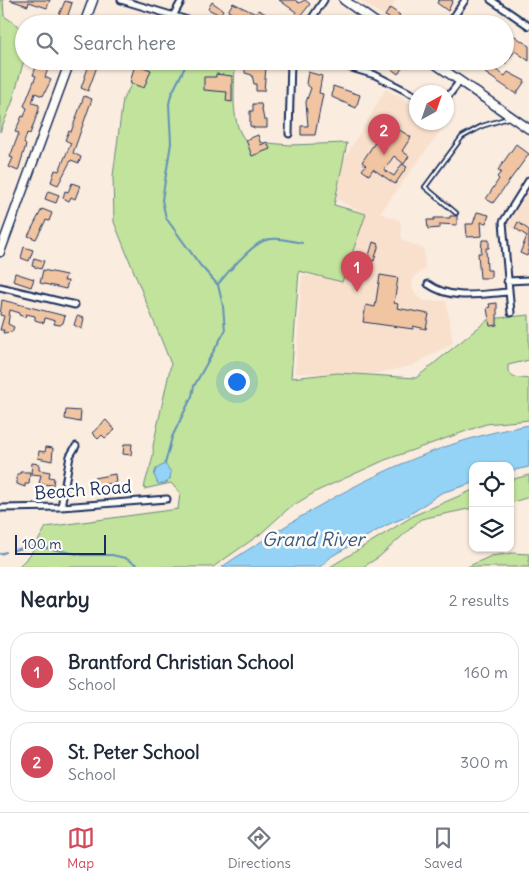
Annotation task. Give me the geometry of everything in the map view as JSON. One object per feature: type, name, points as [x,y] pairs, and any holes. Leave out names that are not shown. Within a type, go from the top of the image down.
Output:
[{"type":"street","points":[[87,15],[93,0]]},
{"type":"street","points":[[121,0],[170,15]]},
{"type":"street","points":[[174,15],[182,0]]},
{"type":"street","points":[[314,15],[324,0]]},
{"type":"street","points":[[344,0],[365,15]]},
{"type":"street","points":[[455,15],[465,0]]},
{"type":"street","points":[[491,0],[513,15]]},
{"type":"street","points":[[514,16],[529,26]]},
{"type":"street","points":[[0,252],[67,70]]},
{"type":"street","points":[[289,134],[291,70]]},
{"type":"street","points":[[358,70],[375,75],[409,92]]},
{"type":"street","points":[[443,70],[529,129]]},
{"type":"street","points":[[454,89],[460,82]]},
{"type":"street","points":[[511,313],[503,222],[529,180]]},
{"type":"street","points":[[507,281],[529,280]]},
{"type":"street","points":[[428,284],[439,292],[455,296],[508,292]]},
{"type":"street","points":[[0,287],[75,305]]},
{"type":"street","points":[[61,507],[70,456],[76,446]]},
{"type":"street","name":"Beach Road","points":[[0,508],[61,507],[167,499]]},
{"type":"lane","points":[[456,213],[425,187],[462,137],[482,126],[512,117]]},
{"type":"shaded area","points":[[360,0],[396,0],[386,15],[382,15]]},
{"type":"shaded area","points":[[386,89],[409,103],[409,130],[441,130],[380,213],[400,221],[402,240],[424,249],[425,269],[415,275],[412,282],[413,290],[417,297],[424,301],[446,301],[453,343],[411,366],[369,375],[295,373],[302,275],[341,279],[366,214],[337,200],[339,168]]},
{"type":"shaded area","points":[[529,191],[529,239],[507,225]]},
{"type":"green space","points":[[0,0],[3,0],[4,16],[15,24],[15,70],[21,70],[12,103],[0,132]]},
{"type":"green space","points":[[140,70],[235,70],[235,114],[237,124],[246,141],[290,145],[347,143],[334,205],[366,214],[342,282],[299,271],[291,378],[338,373],[416,378],[489,319],[529,315],[529,360],[508,365],[508,371],[513,377],[529,379],[529,420],[486,424],[385,460],[317,491],[289,508],[259,535],[213,567],[18,567],[30,555],[46,527],[178,509],[180,493],[171,483],[144,489],[153,457],[153,446],[171,364],[114,222],[113,176],[123,99]]},
{"type":"green space","points":[[529,475],[529,497],[514,502],[514,479]]},
{"type":"green space","points":[[469,492],[469,509],[421,519],[379,557],[363,567],[330,567],[415,515]]},
{"type":"green space","points":[[512,553],[529,554],[529,567],[467,567],[491,556]]},
{"type":"water","name":"Grand River","points":[[529,425],[529,467],[514,470],[514,462],[469,462],[469,484],[441,493],[406,517],[387,525],[332,556],[320,567],[222,567],[300,517],[394,467],[460,442],[494,432]]},
{"type":"water","points":[[165,464],[171,472],[170,479],[166,483],[158,484],[154,475],[156,469]]},
{"type":"building","points":[[10,0],[50,0],[47,8],[29,2],[28,6]]},
{"type":"building","points":[[279,0],[295,0],[299,3],[305,0],[310,4],[302,15],[297,15],[296,12]]},
{"type":"building","points":[[439,0],[453,0],[448,11],[437,3]]},
{"type":"building","points":[[65,1],[72,3],[68,15],[59,15]]},
{"type":"building","points":[[212,2],[223,10],[220,15],[208,9]]},
{"type":"building","points":[[233,3],[256,14],[258,10],[266,14],[236,15],[228,11]]},
{"type":"building","points":[[390,8],[400,15],[386,15]]},
{"type":"building","points":[[514,36],[529,46],[529,61],[515,51],[514,52]]},
{"type":"building","points":[[35,70],[48,70],[45,77],[51,80],[43,96],[35,93],[32,103],[39,105],[39,109],[30,134],[27,133],[24,143],[26,145],[18,171],[9,167],[13,158],[10,157],[19,133],[15,132],[22,116],[24,117],[27,108],[24,106],[36,76],[33,75]]},
{"type":"building","points":[[87,70],[96,70],[88,91],[81,88]]},
{"type":"building","points":[[133,70],[151,70],[144,88],[130,83]]},
{"type":"building","points":[[245,70],[266,70],[264,91],[256,91],[256,84],[254,84],[252,75],[245,73]]},
{"type":"building","points":[[393,70],[401,70],[398,74]]},
{"type":"building","points":[[487,70],[496,70],[505,76],[508,72],[525,81],[516,94],[485,73]]},
{"type":"building","points":[[308,72],[322,76],[319,93],[323,94],[315,135],[301,135],[301,126],[308,126],[306,102],[311,88],[306,84]]},
{"type":"building","points":[[216,74],[232,76],[232,102],[226,101],[227,92],[204,90],[204,77],[216,77]]},
{"type":"building","points":[[333,86],[360,95],[356,108],[332,97]]},
{"type":"building","points":[[84,96],[92,99],[73,153],[81,157],[79,163],[71,160],[58,185],[51,182],[55,170],[59,171],[71,143],[65,140],[69,131],[71,132]]},
{"type":"building","points":[[253,104],[261,104],[264,120],[267,120],[267,128],[250,126],[250,111],[253,111]]},
{"type":"building","points":[[388,123],[411,137],[402,151],[409,156],[404,164],[394,156],[384,170],[394,176],[402,164],[407,167],[395,184],[373,169],[369,175],[362,170],[366,165],[362,162]]},
{"type":"building","points":[[258,135],[261,145],[267,142],[270,149],[252,156],[246,140]]},
{"type":"building","points":[[516,144],[529,154],[493,203],[486,199],[499,179],[497,177],[501,172],[498,170]]},
{"type":"building","points":[[72,183],[80,186],[75,199],[71,197],[69,201],[63,198],[65,191],[68,192]]},
{"type":"building","points":[[48,191],[59,195],[56,203],[45,199]]},
{"type":"building","points":[[42,209],[52,213],[49,221],[46,220],[36,239],[28,236]]},
{"type":"building","points":[[477,212],[489,215],[486,223],[481,222],[482,236],[467,237],[466,224],[473,224]]},
{"type":"building","points":[[450,216],[457,216],[457,225],[440,224],[440,228],[428,229],[427,220],[450,218]]},
{"type":"building","points":[[518,222],[529,230],[529,250],[527,256],[520,253],[527,236],[515,228]]},
{"type":"building","points":[[482,240],[489,240],[489,248],[486,248],[487,270],[491,270],[491,278],[480,278],[478,253],[481,253]]},
{"type":"building","points":[[373,242],[379,244],[374,261],[368,259]]},
{"type":"building","points":[[24,247],[33,250],[29,261],[21,258]]},
{"type":"building","points":[[34,258],[44,261],[41,269],[32,266]]},
{"type":"building","points":[[43,270],[66,275],[64,281],[68,281],[66,289],[40,283]]},
{"type":"building","points":[[15,273],[34,279],[31,287],[13,281]]},
{"type":"building","points":[[380,275],[398,278],[394,303],[398,304],[397,308],[429,314],[426,329],[413,326],[413,329],[363,322],[366,305],[375,307]]},
{"type":"building","points":[[2,300],[65,316],[63,323],[60,325],[54,324],[55,321],[45,318],[44,323],[35,320],[35,316],[26,314],[25,317],[19,315],[20,313],[10,310],[8,324],[14,327],[12,332],[3,333],[4,330],[0,330],[4,316],[0,315]]},
{"type":"building","points":[[497,303],[497,325],[490,326],[487,308],[490,307],[489,304]]},
{"type":"building","points":[[77,316],[84,318],[82,329],[74,325]]},
{"type":"building","points":[[66,410],[81,411],[80,422],[65,419]]},
{"type":"building","points":[[106,420],[115,430],[105,438],[102,435],[98,439],[92,433]]},
{"type":"building","points":[[124,444],[132,444],[131,455],[123,454]]},
{"type":"building","points":[[46,447],[53,448],[52,461],[38,458],[39,451],[45,452]]},
{"type":"building","points":[[32,463],[39,464],[39,470],[50,472],[49,477],[54,478],[53,485],[39,484],[41,475],[31,474]]},
{"type":"building","points":[[20,472],[30,472],[29,484],[25,484],[25,487],[17,484],[17,474],[20,474]]},
{"type":"building","points":[[115,474],[116,483],[95,485],[94,478]]},
{"type":"waterway","points":[[165,464],[172,437],[192,396],[194,386],[225,331],[223,306],[218,285],[200,265],[166,218],[162,200],[171,143],[169,104],[171,95],[184,70]]},
{"type":"waterway","points":[[218,284],[245,254],[263,241],[278,239],[302,243]]},
{"type":"waterway","points":[[13,550],[36,546],[82,555],[112,555],[125,558],[141,567]]},
{"type":"waterway","points":[[0,554],[6,552]]},
{"type":"place","name":"St. Peter School","points":[[384,155]]},
{"type":"place","name":"Brantford Christian School","points":[[357,292]]}]
